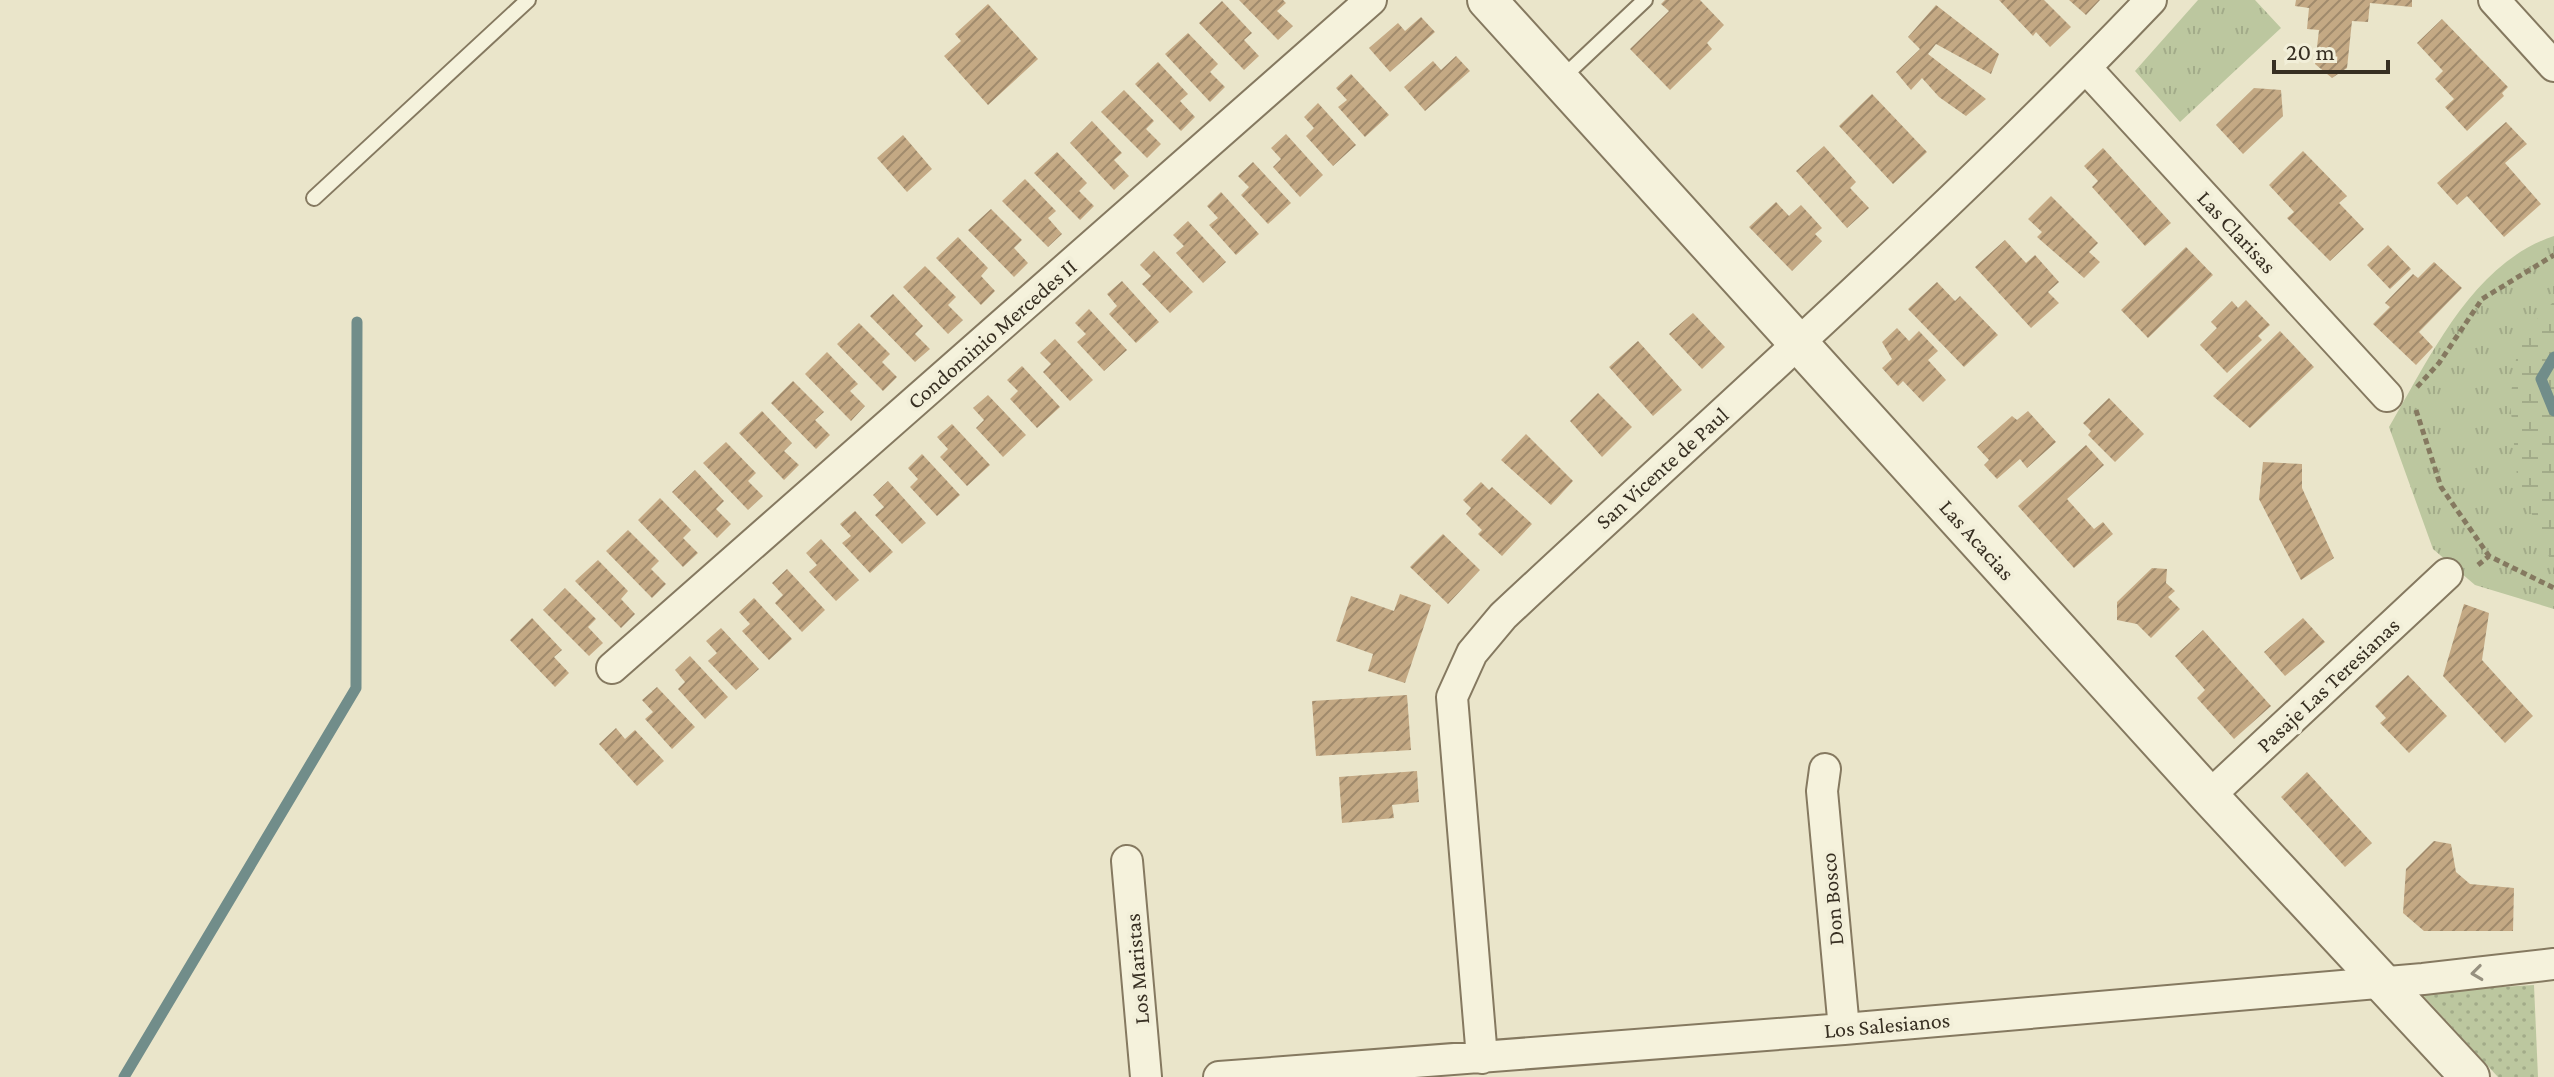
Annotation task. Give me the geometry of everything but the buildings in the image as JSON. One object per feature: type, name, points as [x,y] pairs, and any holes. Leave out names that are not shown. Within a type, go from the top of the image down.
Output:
[{"type":"street","name":"Condominio Mercedes II","points":[[612,668],[1371,0]]},
{"type":"street","name":"Las Acacias","points":[[1487,0],[2209,796],[2470,1077]]},
{"type":"street","name":"San Vicente de Paul","points":[[1482,1058],[1452,697],[1459,674],[1503,616],[1798,344],[2086,68],[2151,0]]},
{"type":"street","points":[[2494,0],[2554,66]]},
{"type":"street","name":"Las Clarisas","points":[[2086,68],[2399,395]]},
{"type":"street","name":"Pasaje Las Teresianas","points":[[2209,796],[2447,574]]},
{"type":"street","name":"Don Bosco","points":[[1825,769],[1822,791],[1844,1029]]},
{"type":"street","name":"Los Maristas","points":[[1127,861],[1146,1077]]},
{"type":"street","name":"Los Salesianos","points":[[1219,1077],[1844,1029],[2554,964]]},
{"type":"lane","points":[[314,198],[528,0]]},
{"type":"lane","points":[[1560,80],[1645,0]]},
{"type":"path","points":[[2554,255],[2482,299],[2439,363],[2399,395],[2441,487],[2489,556],[2554,588]]},
{"type":"path","points":[[2447,574],[2464,576],[2489,556]]},
{"type":"green space","points":[[2198,0],[2255,0],[2281,28],[2180,122],[2135,71]]},
{"type":"green space","points":[[2554,236],[2554,609],[2475,585],[2433,549],[2389,427],[2438,343],[2477,290],[2499,268],[2525,249]]},
{"type":"green space","points":[[2554,301],[2554,569],[2517,477],[2510,400],[2519,339]]},
{"type":"green space","points":[[2534,985],[2538,1077],[2498,1077],[2420,992]]},
{"type":"waterway","points":[[124,1077],[356,688],[357,322]]},
{"type":"waterway","points":[[2554,357],[2541,379],[2554,411]]}]
